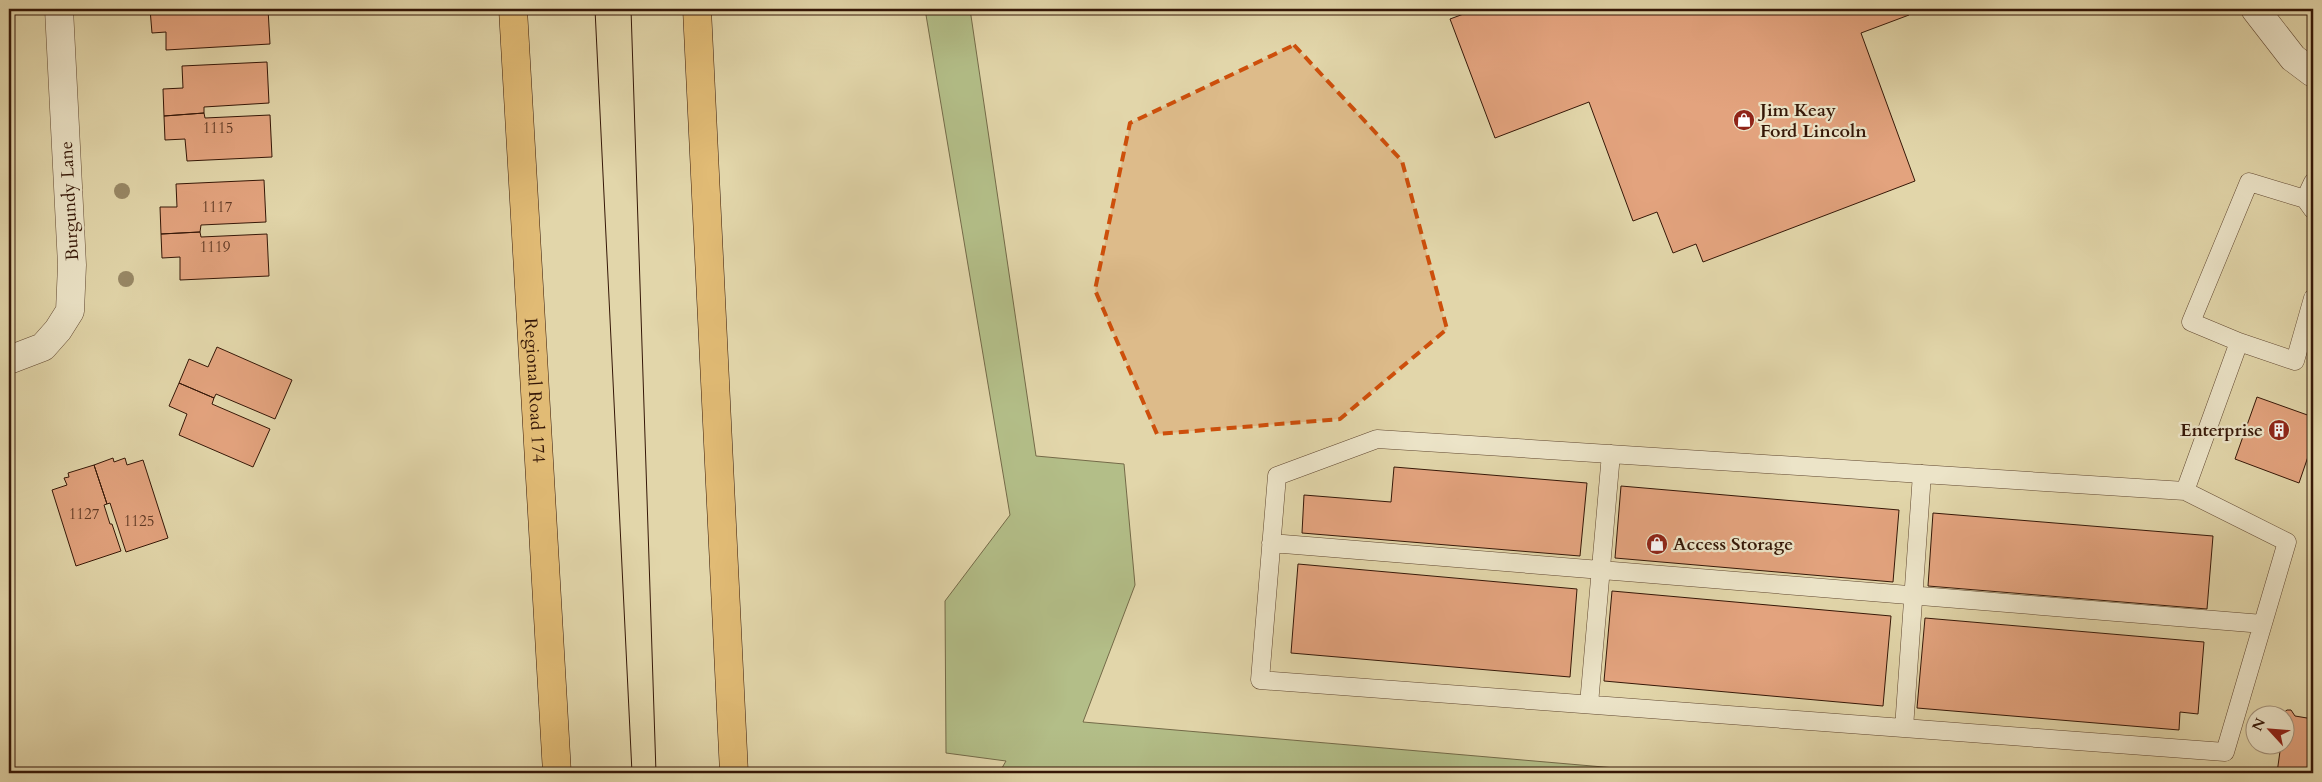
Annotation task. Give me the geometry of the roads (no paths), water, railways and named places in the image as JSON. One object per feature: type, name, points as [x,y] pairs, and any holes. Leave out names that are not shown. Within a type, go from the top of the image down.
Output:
[{"type":"highway","name":"Regional Road 174","points":[[512,9],[557,773]]},
{"type":"highway","points":[[698,9],[734,773]]},
{"type":"street","name":"Burgundy Lane","points":[[9,360],[43,347],[58,330],[70,311],[72,265],[59,9]]},
{"type":"street","points":[[2255,9],[2293,58],[2313,73]]},
{"type":"lane","points":[[2313,182],[2309,205],[2249,182],[2191,322],[2239,342],[2295,361],[2313,298]]},
{"type":"lane","points":[[2185,491],[2239,342]]},
{"type":"lane","points":[[1377,439],[2185,491],[2287,542],[2225,752],[1260,680],[1277,476],[1377,439]]},
{"type":"lane","points":[[1589,704],[1611,454]]},
{"type":"lane","points":[[1904,728],[1922,474]]},
{"type":"lane","points":[[1271,543],[2263,624]]},
{"type":"tram line","points":[[595,9],[632,773]]},
{"type":"tram line","points":[[631,9],[656,773]]},
{"type":"place","name":"Jim Keay Ford Lincoln","points":[[1744,120]]},
{"type":"place","name":"Enterprise","points":[[2279,430]]},
{"type":"place","name":"Access Storage","points":[[1657,544]]}]
